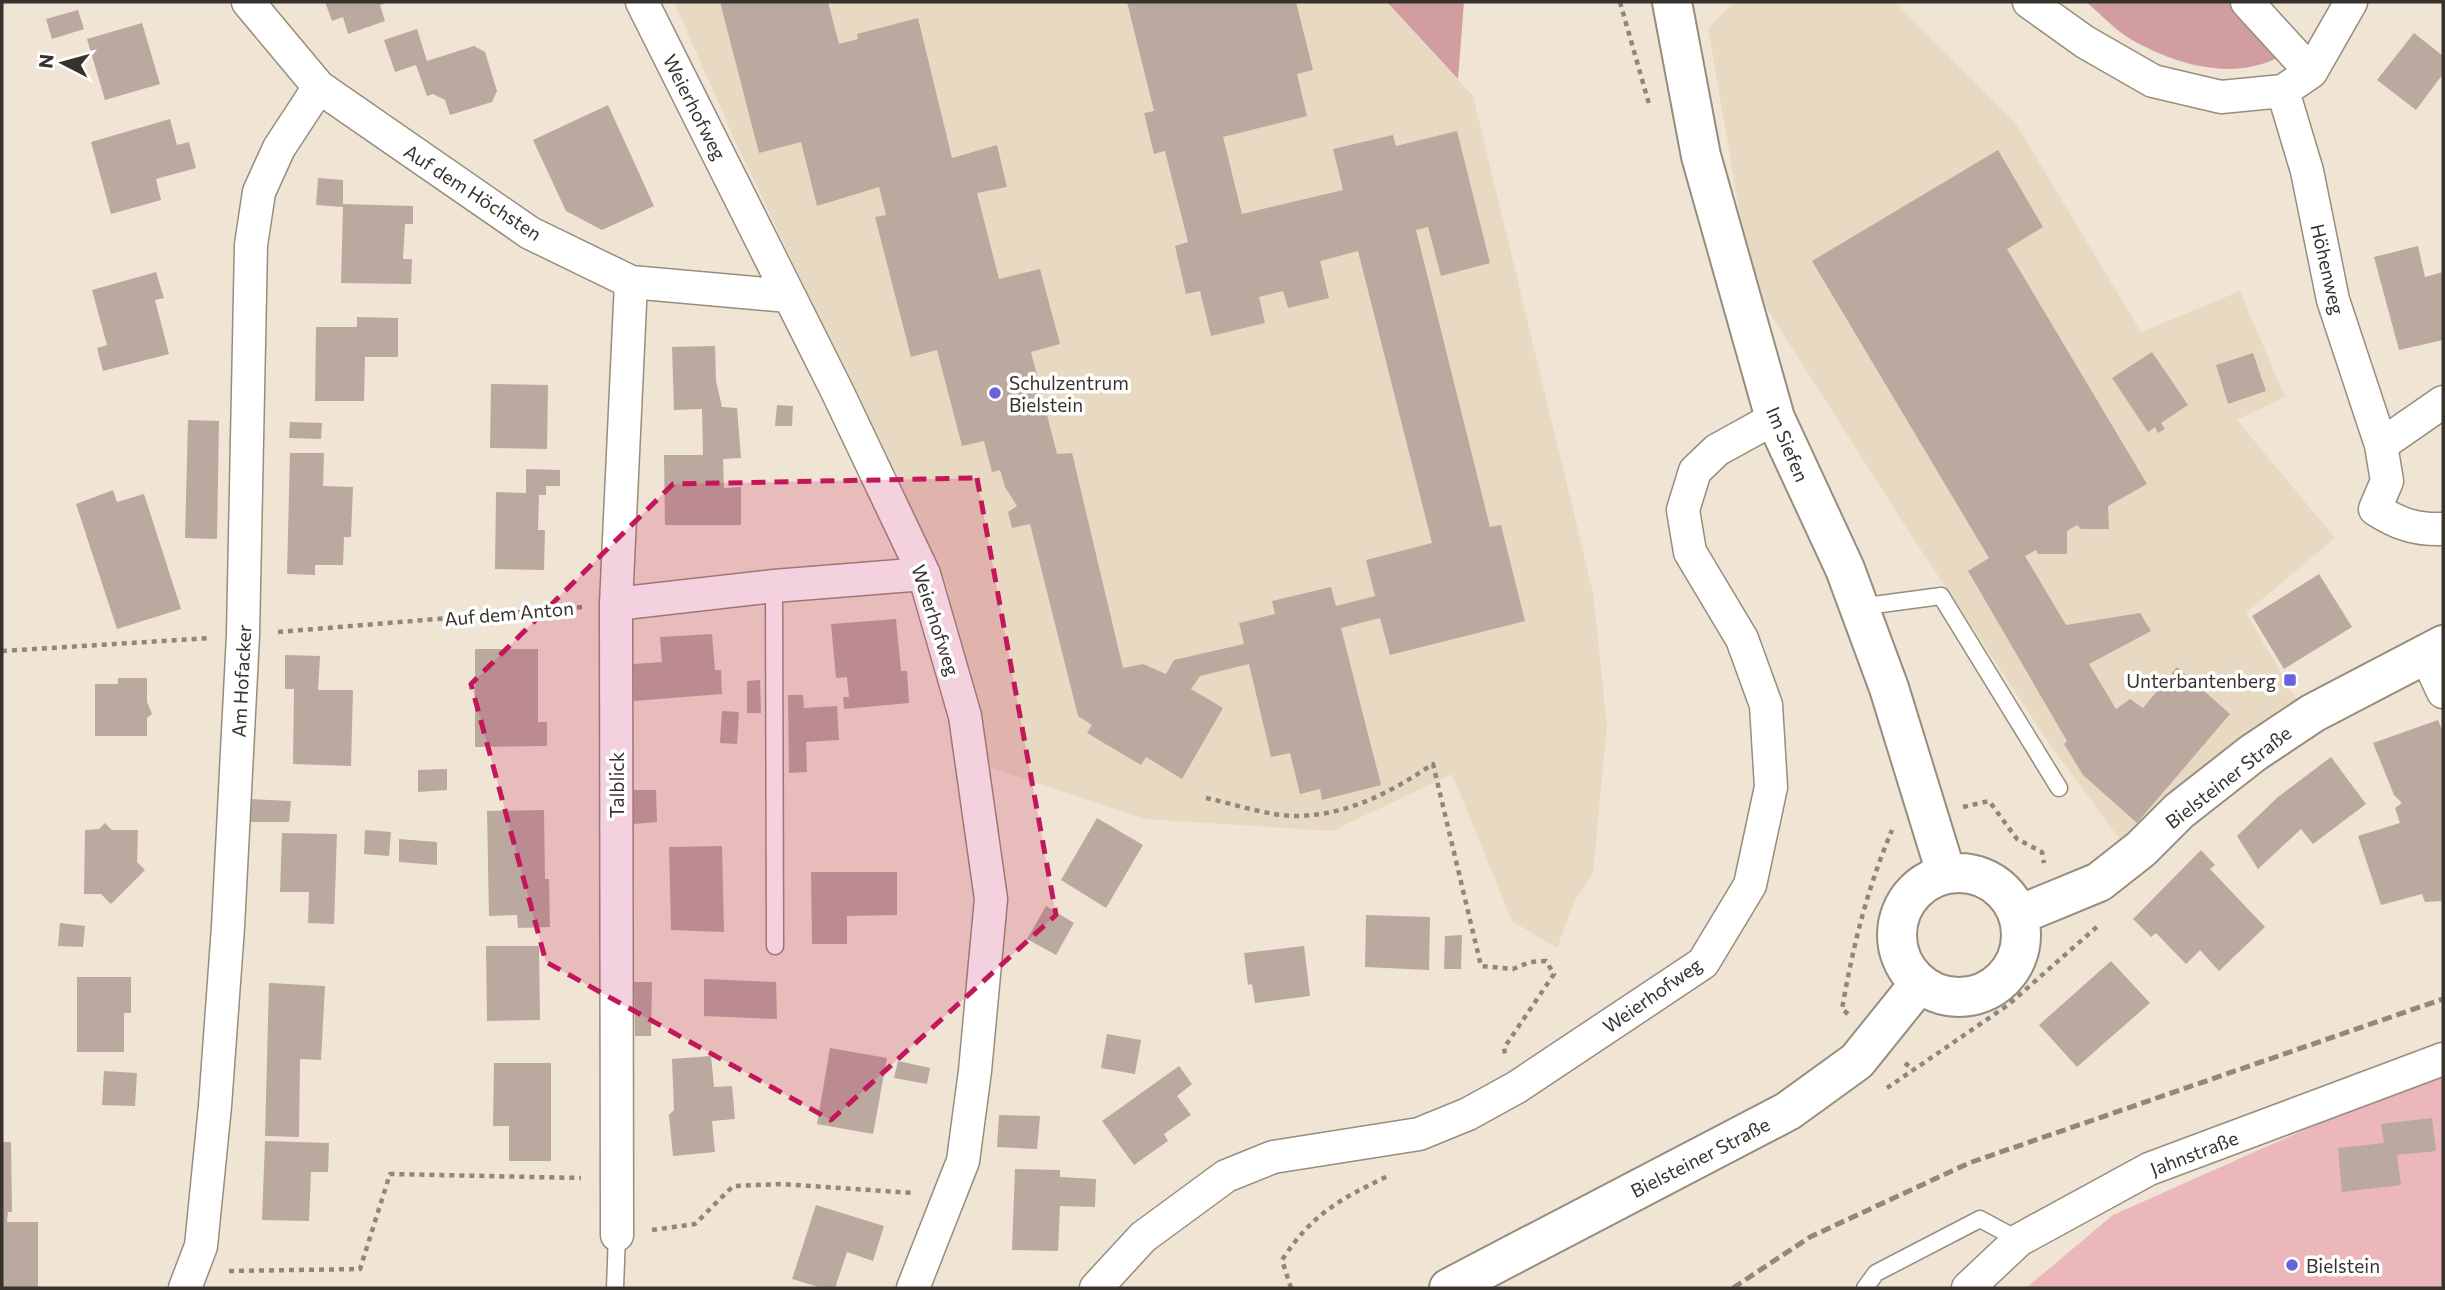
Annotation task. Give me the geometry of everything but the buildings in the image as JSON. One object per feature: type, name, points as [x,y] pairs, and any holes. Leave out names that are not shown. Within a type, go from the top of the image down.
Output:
[{"type":"main road","name":"Im Siefen","points":[[1672,2],[1701,156],[1775,418],[1845,569],[1889,688],[1946,873]]},
{"type":"main road","name":"Bielsteiner Straße","points":[[2036,909],[2099,882],[2141,849],[2179,811],[2253,753],[2313,713],[2434,649]]},
{"type":"main road","points":[[1963,872],[1995,884],[2008,896],[2036,909],[2011,970],[1996,985],[1978,994],[1958,998],[1937,994],[1919,984],[1906,969],[1898,950],[1896,930],[1900,911],[1912,894],[1927,881],[1946,873],[1963,872]]},
{"type":"main road","name":"Bielsteiner Straße","points":[[1448,1288],[1788,1111],[1857,1060],[1919,984]]},
{"type":"street","name":"Auf dem Höchsten","points":[[248,2],[319,87],[530,233],[631,282],[788,296]]},
{"type":"street","name":"Weierhofweg","points":[[642,2],[924,574],[965,716],[990,898],[975,1071],[963,1161],[914,1288]]},
{"type":"street","points":[[2029,2],[2085,42],[2153,81],[2221,97],[2283,91],[2311,72],[2351,2]]},
{"type":"street","points":[[2247,2],[2311,72]]},
{"type":"street","name":"Am Hofacker","points":[[188,1280],[201,1245],[215,1106],[243,635],[251,245],[259,192],[279,148],[319,87]]},
{"type":"street","name":"Höhenweg","points":[[2283,91],[2307,170],[2333,300],[2381,445],[2387,481],[2375,509],[2421,530],[2443,529]]},
{"type":"street","name":"Talblick","points":[[617,1235],[616,604],[631,282]]},
{"type":"street","points":[[2381,445],[2443,402]]},
{"type":"street","name":"Weierhofweg","points":[[1097,1288],[1143,1237],[1226,1176],[1273,1157],[1419,1135],[1468,1114],[1517,1087],[1703,963],[1750,885],[1771,787],[1766,705],[1742,639],[1690,552],[1683,510],[1695,471],[1702,464],[1717,450],[1775,418]]},
{"type":"street","points":[[616,604],[774,586],[924,574]]},
{"type":"street","points":[[2434,649],[2443,692]]},
{"type":"street","name":"Jahnstraße","points":[[1968,1288],[2019,1240],[2149,1169],[2443,1059]]},
{"type":"lane","points":[[774,586],[775,946]]},
{"type":"lane","points":[[1859,607],[1941,596],[2059,788]]},
{"type":"lane","points":[[1865,1288],[1876,1273],[1980,1219],[2019,1240]]},
{"type":"lane","name":"Talblick","points":[[615,1288],[617,1235]]},
{"type":"path","name":"Auf dem Anton","points":[[2,651],[243,635],[616,604]]},
{"type":"path","points":[[1206,799],[1296,816],[1345,810],[1393,791],[1433,764],[1481,966],[1513,969],[1531,962],[1546,961],[1555,974],[1504,1048],[1517,1087]]},
{"type":"path","points":[[1915,1071],[1874,1039],[1842,1009],[1856,933],[1871,879],[1897,818],[1928,816],[1989,801],[2017,839],[2042,852],[2036,909],[2073,948]]},
{"type":"path","points":[[1884,1090],[2008,1005],[2104,921]]},
{"type":"path","points":[[1291,1288],[1286,1279],[1282,1259],[1302,1230],[1342,1199],[1410,1165],[1419,1135]]},
{"type":"path","points":[[188,1280],[360,1269],[390,1174],[617,1178]]},
{"type":"path","points":[[617,1235],[695,1224],[733,1185],[781,1184],[949,1196]]},
{"type":"highlighted area","points":[[977,478],[1056,915],[831,1120],[546,962],[471,684],[673,484]]},
{"type":"shaded area","points":[[674,2],[1387,2],[1473,96],[1593,592],[1607,725],[1593,873],[1574,902],[1557,948],[1512,921],[1452,774],[1332,831],[1145,819],[991,768],[946,584],[737,145]]},
{"type":"shaded area","points":[[1387,2],[1464,2],[1458,79]]},
{"type":"shaded area","points":[[1735,2],[1895,2],[2016,124],[2141,332],[2240,291],[2285,397],[2237,420],[2335,538],[2246,613],[2307,717],[2124,845],[2053,749],[1911,535],[1752,285],[1708,28]]},
{"type":"shaded area","points":[[2086,2],[2230,2],[2277,58],[2259,65],[2222,69],[2185,62],[2132,40]]},
{"type":"shaded area","points":[[2443,1068],[2443,1288],[2026,1288],[2113,1215]]},
{"type":"railway","points":[[1733,1288],[1810,1237],[1969,1163],[2443,999]]},
{"type":"place","name":"Schulzentrum Bielstein","points":[[995,393]]},
{"type":"place","name":"Unterbantenberg","points":[[2290,680]]},
{"type":"place","name":"Bielstein","points":[[2292,1265]]}]
